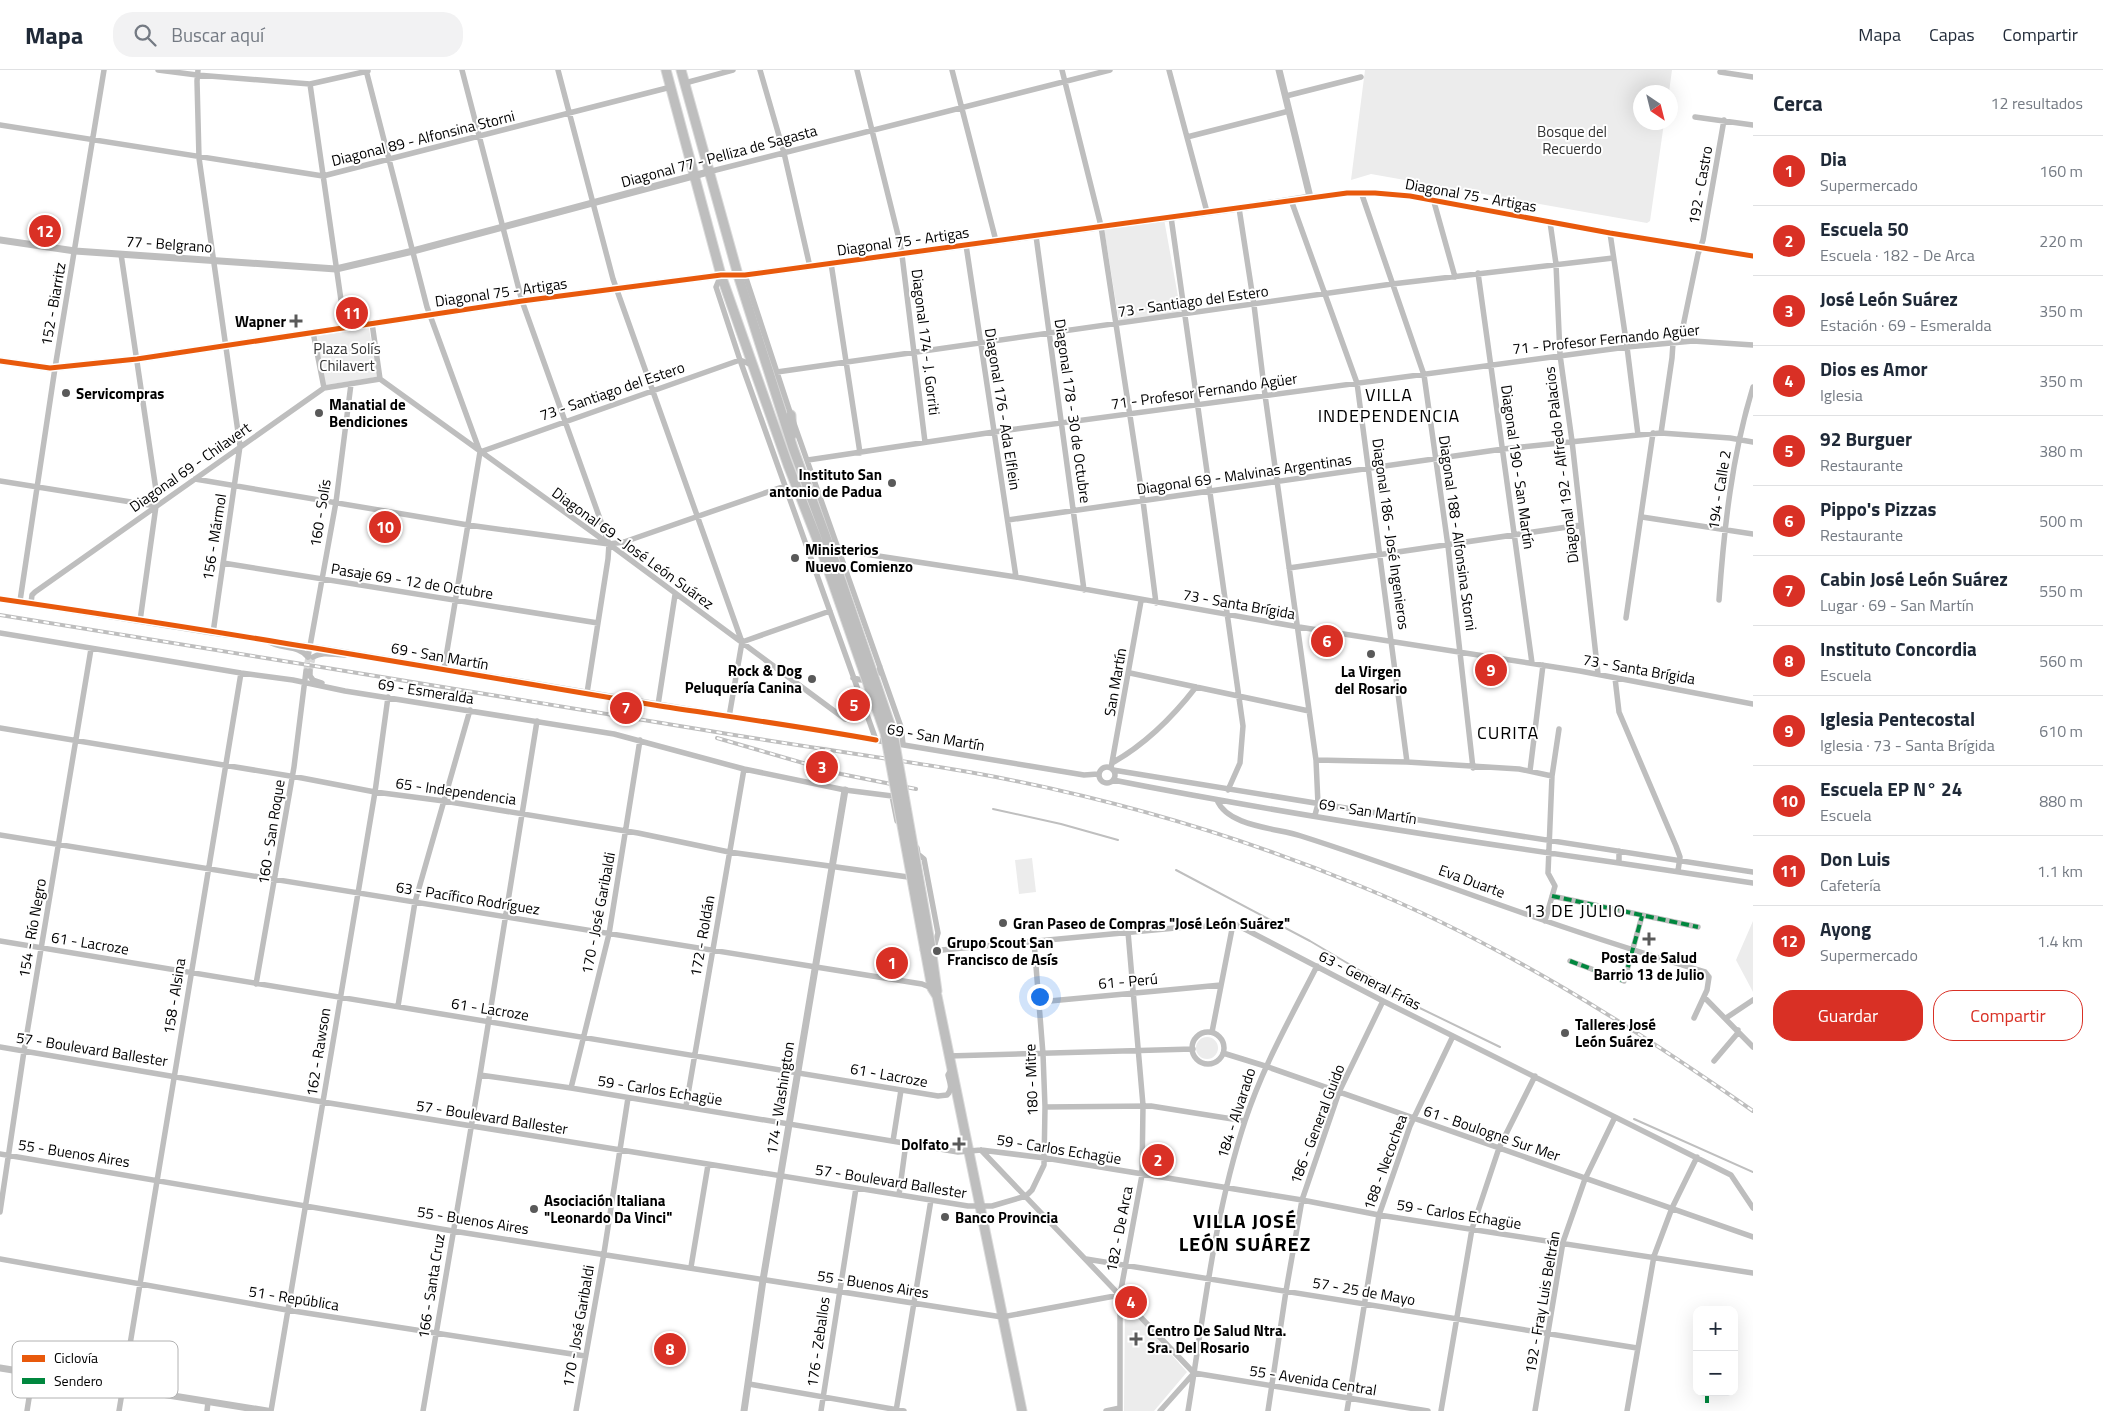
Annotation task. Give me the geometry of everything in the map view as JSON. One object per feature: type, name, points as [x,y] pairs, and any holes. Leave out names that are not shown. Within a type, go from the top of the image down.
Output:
[{"type":"main road","points":[[666,70],[696,175],[721,275],[752,365],[826,550],[850,604],[893,733],[934,992],[969,1150],[1022,1411]]},
{"type":"main road","points":[[681,70],[708,172],[826,550]]},
{"type":"main road","points":[[791,414],[793,448]]},
{"type":"street","name":"152 - Biarritz","points":[[20,601],[55,368],[104,70]]},
{"type":"street","points":[[158,70],[310,84],[367,70],[430,315],[480,452],[444,669]]},
{"type":"street","points":[[462,70],[481,137],[522,301],[609,544],[587,693]]},
{"type":"street","points":[[558,70],[616,289],[742,642],[729,717]]},
{"type":"street","points":[[685,83],[733,70]]},
{"type":"street","points":[[760,70],[784,153],[810,266]]},
{"type":"street","name":"Diagonal 174 - J. Gorriti","points":[[857,70],[902,253],[925,442]]},
{"type":"street","points":[[952,70],[996,241]]},
{"type":"street","points":[[1062,70],[1101,226],[1143,501],[1156,603]]},
{"type":"street","name":"Diagonal 77 - Pelliza de Sagasta","points":[[336,269],[413,251],[872,129],[1110,70]]},
{"type":"street","points":[[1170,70],[1206,212]]},
{"type":"street","points":[[1279,70],[1310,197]]},
{"type":"street","points":[[1720,72],[1753,77]]},
{"type":"street","name":"156 - Mármol","points":[[198,73],[199,158],[240,446],[213,633]]},
{"type":"street","points":[[1286,96],[1361,76]]},
{"type":"street","points":[[310,84],[345,328]]},
{"type":"street","name":"Diagonal 89 - Alfonsina Storni","points":[[0,125],[199,158],[323,176],[671,87]]},
{"type":"street","points":[[1187,137],[1289,111]]},
{"type":"street","points":[[1695,117],[1753,125]]},
{"type":"street","name":"192 - Castro","points":[[1680,342],[1701,246],[1724,120]]},
{"type":"street","name":"Diagonal 75 - Artigas","points":[[0,361],[55,368],[137,359],[522,301],[966,246],[1310,197],[1361,192],[1410,196],[1434,202],[1610,233],[1701,246],[1753,256]]},
{"type":"street","name":"Diagonal 188 - Alfonsina Storni","points":[[1361,192],[1424,375],[1448,546],[1473,768]]},
{"type":"street","name":"Diagonal 186 - José Ingenieros","points":[[1291,200],[1356,383],[1407,762]]},
{"type":"street","points":[[1434,202],[1455,277]]},
{"type":"street","points":[[1239,208],[1254,305],[1289,568],[1299,627],[1316,760],[1318,804],[1315,815]]},
{"type":"street","points":[[1171,217],[1239,696],[1243,740],[1240,763],[1228,790]]},
{"type":"street","name":"Diagonal 192 - Alfredo Palacios","points":[[1550,222],[1556,264],[1560,355],[1572,441],[1598,674]]},
{"type":"street","points":[[1610,233],[1628,347],[1638,434]]},
{"type":"street","name":"Diagonal 178 - 30 de Octubre","points":[[1036,236],[1084,590]]},
{"type":"street","name":"77 - Belgrano","points":[[0,240],[74,251],[336,269]]},
{"type":"street","name":"Diagonal 176 - Ada Elflein","points":[[966,246],[1016,577]]},
{"type":"street","points":[[121,254],[156,506],[140,621]]},
{"type":"street","name":"73 - Santiago del Estero","points":[[777,372],[1048,332],[1186,315],[1392,284],[1613,258]]},
{"type":"street","points":[[831,263],[860,452]]},
{"type":"street","name":"Diagonal 190 - San Martín","points":[[1478,274],[1516,536],[1532,663]]},
{"type":"street","points":[[721,275],[716,287],[740,360],[876,740]]},
{"type":"street","points":[[741,275],[777,372],[901,727],[903,744]]},
{"type":"street","points":[[372,323],[380,379]]},
{"type":"street","points":[[313,332],[324,388]]},
{"type":"street","name":"71 - Profesor Fernando Agüer","points":[[808,460],[994,432],[1560,355],[1693,340],[1753,345]]},
{"type":"street","points":[[1661,433],[1673,343]]},
{"type":"street","points":[[740,360],[752,365]]},
{"type":"street","name":"73 - Santiago del Estero","points":[[480,452],[740,360]]},
{"type":"street","name":"Diagonal 69 - José León Suárez","points":[[380,379],[609,544],[675,595],[742,642],[845,719],[852,720],[860,714],[862,700]]},
{"type":"street","name":"Diagonal 69 - Chilavert","points":[[31,603],[32,595],[35,592],[324,388],[380,379]]},
{"type":"street","name":"160 - Solís","points":[[310,657],[309,646],[336,502],[351,384]]},
{"type":"street","name":"194 - Calle 2","points":[[1719,600],[1724,529],[1740,440],[1753,387]]},
{"type":"street","points":[[1626,618],[1653,433]]},
{"type":"street","name":"Diagonal 69 - Malvinas Argentinas","points":[[1008,520],[1503,449],[1638,434],[1661,433],[1753,442]]},
{"type":"street","points":[[195,479],[468,525],[609,544],[624,542],[785,486]]},
{"type":"street","points":[[0,481],[156,506]]},
{"type":"street","points":[[1642,516],[1753,534]]},
{"type":"street","points":[[1289,568],[1582,525]]},
{"type":"street","name":"73 - Santa Brígida","points":[[839,550],[1016,577],[1141,601],[1598,674],[1753,704]]},
{"type":"street","name":"Pasaje 69 - 12 de Octubre","points":[[222,563],[598,623]]},
{"type":"street","points":[[658,705],[675,595]]},
{"type":"street","name":"69 - San Martín","points":[[0,598],[213,633],[309,646],[1084,775],[1098,774],[1103,768],[1112,767],[1228,790],[1753,872]]},
{"type":"street","name":"San Martín","points":[[1112,767],[1130,673],[1141,601]]},
{"type":"street","points":[[742,642],[830,611]]},
{"type":"street","name":"69 - Esmeralda","points":[[0,634],[293,680],[345,691],[537,720],[640,740],[744,769],[846,790],[908,798],[918,854],[924,859]]},
{"type":"street","points":[[267,640],[273,645],[301,651],[310,657],[327,653],[354,654]]},
{"type":"street","name":"154 - Río Negro","points":[[0,1212],[24,1051],[91,649]]},
{"type":"street","points":[[853,678],[861,669],[869,665],[880,667]]},
{"type":"street","points":[[1530,771],[1543,665]]},
{"type":"street","points":[[853,678],[866,681],[871,680],[879,674],[880,667]]},
{"type":"street","name":"160 - San Roque","points":[[256,984],[276,879],[304,683],[308,671],[313,680],[338,686],[345,691]]},
{"type":"street","name":"158 - Alsina","points":[[130,1341],[158,1180],[240,673]]},
{"type":"street","points":[[1130,673],[1309,711]]},
{"type":"street","points":[[1615,678],[1619,712],[1676,846],[1680,860],[1678,871]]},
{"type":"street","points":[[1113,780],[1115,775],[1112,767],[1167,722],[1196,687]]},
{"type":"street","name":"162 - Rawson","points":[[271,1411],[375,792],[388,697]]},
{"type":"street","points":[[398,1006],[415,902],[470,710]]},
{"type":"street","name":"166 - Santa Cruz","points":[[423,1411],[506,918],[537,720]]},
{"type":"street","name":"65 - Independencia","points":[[0,728],[375,792],[444,801],[626,831],[729,852],[908,877]]},
{"type":"street","points":[[1546,921],[1555,886],[1548,873],[1552,776],[1559,729]]},
{"type":"street","name":"170 - José Garibaldi","points":[[570,1088],[609,934],[640,740]]},
{"type":"street","points":[[1316,760],[1407,762],[1530,771],[1552,776]]},
{"type":"street","name":"172 - Roldán","points":[[686,1106],[744,769]]},
{"type":"street","name":"69 - San Martín","points":[[1098,774],[1103,782],[1108,783],[1113,780],[1214,800],[1753,883]]},
{"type":"street","points":[[1213,787],[1214,800]]},
{"type":"street","name":"174 - Washington","points":[[744,1411],[846,790]]},
{"type":"street","points":[[892,796],[922,950],[942,950],[1233,924],[1212,1032]]},
{"type":"street","name":"Eva Duarte","points":[[1214,800],[1222,809],[1244,824],[1289,832],[1389,864],[1546,921],[1705,972],[1709,977],[1704,997],[1694,1018]]},
{"type":"street","points":[[1466,828],[1466,840]]},
{"type":"street","name":"63 - Pacífico Rodríguez","points":[[0,835],[922,984],[934,992]]},
{"type":"street","points":[[1619,851],[1619,863]]},
{"type":"street","points":[[905,860],[924,859],[938,933],[937,942],[929,951]]},
{"type":"street","points":[[1552,896],[1698,927]]},
{"type":"street","points":[[1570,961],[1624,982],[1642,916]]},
{"type":"street","name":"63 - General Frías","points":[[1233,924],[1730,1175],[1753,1208]]},
{"type":"street","name":"182 - De Arca","points":[[1120,1410],[1120,1295],[1142,1175],[1143,1105],[1140,1051],[1128,932]]},
{"type":"street","name":"61 - Lacroze","points":[[0,941],[339,999],[398,1006],[938,1096],[947,1095],[951,1088],[948,1074],[951,1070]]},
{"type":"street","name":"180 - Mitre","points":[[1026,1196],[1041,1172],[1045,1158],[1043,1054],[1034,941]]},
{"type":"street","name":"184 - Alvarado","points":[[1188,1411],[1208,1279],[1225,1188],[1245,1121],[1265,1066],[1317,966]]},
{"type":"street","name":"61 - Perú","points":[[1039,1002],[1221,985]]},
{"type":"street","points":[[1704,997],[1753,1047]]},
{"type":"street","points":[[1726,1018],[1753,1000]]},
{"type":"street","name":"186 - General Guido","points":[[1268,1411],[1302,1200],[1339,1092],[1384,1001]]},
{"type":"street","points":[[1714,1061],[1737,1034],[1738,1030]]},
{"type":"street","points":[[1212,1032],[1221,1038],[1224,1043],[1223,1053],[1216,1061],[1206,1063],[1197,1059],[1193,1044],[1202,1033],[1212,1032]]},
{"type":"street","name":"188 - Necochea","points":[[1347,1411],[1379,1215],[1413,1119],[1453,1036]]},
{"type":"street","name":"57 - Boulevard Ballester","points":[[0,1047],[708,1165],[980,1207]]},
{"type":"street","points":[[948,1056],[1193,1049]]},
{"type":"street","name":"61 - Boulogne Sur Mer","points":[[1223,1053],[1753,1237]]},
{"type":"street","name":"59 - Carlos Echagüe","points":[[480,1075],[686,1106],[958,1152],[981,1150],[1045,1158],[1302,1200],[1379,1215],[1654,1256],[1753,1273]]},
{"type":"street","points":[[1441,1411],[1472,1229],[1499,1148],[1535,1076]]},
{"type":"street","points":[[894,1141],[901,1090]]},
{"type":"street","name":"170 - José Garibaldi","points":[[576,1411],[604,1253],[628,1098]]},
{"type":"street","points":[[1045,1107],[1143,1105],[1245,1121]]},
{"type":"street","name":"192 - Fray Luis Beltrán","points":[[1535,1411],[1563,1242],[1584,1179],[1616,1117]]},
{"type":"street","points":[[899,1195],[906,1143]]},
{"type":"street","points":[[981,1150],[1194,1373],[1160,1411]]},
{"type":"street","name":"55 - Buenos Aires","points":[[0,1154],[305,1206],[1002,1317],[1120,1295]]},
{"type":"street","points":[[1627,1411],[1654,1256],[1672,1208],[1697,1157]]},
{"type":"street","points":[[691,1267],[708,1165]]},
{"type":"street","name":"176 - Zeballos","points":[[821,1411],[856,1188]]},
{"type":"street","points":[[980,1207],[992,1206],[1026,1196]]},
{"type":"street","points":[[897,1410],[931,1200]]},
{"type":"street","name":"51 - República","points":[[0,1259],[287,1310],[585,1356]]},
{"type":"street","name":"57 - 25 de Mayo","points":[[1086,1259],[1637,1348]]},
{"type":"street","name":"55 - Avenida Central","points":[[1194,1373],[1428,1411]]},
{"type":"street","points":[[749,1384],[904,1411]]},
{"type":"street","points":[[178,1397],[267,1411]]},
{"type":"street","points":[[27,1411],[29,1398]]},
{"type":"street","name":"158 - Alsina","points":[[119,1411],[121,1398]]},
{"type":"street","points":[[207,1411],[208,1402]]},
{"type":"street","points":[[1106,1411],[1120,1410]]},
{"type":"green space","name":"Bosque del Recuerdo","points":[[1365,70],[1672,70],[1670,85],[1633,85],[1633,130],[1663,130],[1650,221],[1647,223],[1371,174],[1351,180]]},
{"type":"green space","points":[[1164,219],[1181,313],[1119,322],[1104,228]]},
{"type":"green space","name":"Plaza Solís Chilavert","points":[[369,328],[377,377],[325,385],[317,336]]},
{"type":"green space","points":[[1032,858],[1036,892],[1019,894],[1015,860]]},
{"type":"green space","points":[[1753,921],[1753,992],[1736,960]]},
{"type":"green space","points":[[1207,1037],[1217,1044],[1218,1048],[1211,1058],[1207,1059],[1197,1052],[1196,1048],[1203,1038]]},
{"type":"green space","points":[[1128,1306],[1187,1372],[1154,1411],[1124,1411],[1125,1307]]},
{"type":"waterway","points":[[993,809],[1061,824],[1118,840]]},
{"type":"waterway","points":[[1176,870],[1310,941],[1381,983],[1393,995],[1500,1047]]},
{"type":"waterway","points":[[1634,1119],[1753,1172]]},
{"type":"tunnel","points":[[306,671],[308,657]]},
{"type":"tunnel","points":[[310,671],[313,657]]},
{"type":"railway","points":[[0,615],[969,772],[1069,793],[1168,819],[1216,833],[1313,867],[1412,908],[1463,933],[1513,959],[1611,1017],[1753,1111]]},
{"type":"railway","points":[[717,738],[841,774],[916,789]]},
{"type":"marked path","points":[[1552,896],[1698,927]]},
{"type":"marked path","points":[[1570,961],[1624,981],[1642,916]]},
{"type":"marked path","points":[[1707,1396],[1707,1403]]},
{"type":"cycle path","points":[[0,361],[50,368],[137,359],[522,301],[721,275],[745,275],[1347,193],[1410,196],[1610,233],[1753,256]]},
{"type":"cycle path","points":[[0,599],[248,637],[876,740]]},
{"type":"place","name":"Ayong","points":[[45,231]]},
{"type":"place","name":"Don Luis","points":[[352,313]]},
{"type":"place","name":"Wapner","points":[[296,321]]},
{"type":"place","name":"Servicompras","points":[[66,393]]},
{"type":"place","name":"Manatial de Bendiciones","points":[[319,413]]},
{"type":"place","name":"Instituto San antonio de Padua","points":[[892,483]]},
{"type":"place","name":"Escuela EP N° 24","points":[[385,527]]},
{"type":"place","name":"Ministerios Nuevo Comienzo","points":[[795,558]]},
{"type":"place","name":"Pippo's Pizzas","points":[[1327,641]]},
{"type":"place","name":"La Virgen del Rosario","points":[[1371,654]]},
{"type":"place","name":"Iglesia Pentecostal","points":[[1491,670]]},
{"type":"place","name":"Rock & Dog Peluquería Canina","points":[[812,679]]},
{"type":"place","name":"92 Burguer","points":[[854,705]]},
{"type":"place","name":"Cabin José León Suárez","points":[[626,708]]},
{"type":"place","name":"José León Suárez","points":[[822,767]]},
{"type":"place","name":"Gran Paseo de Compras \"José León Suárez\"","points":[[1003,923]]},
{"type":"place","name":"Posta de Salud Barrio 13 de Julio","points":[[1649,939]]},
{"type":"place","name":"Grupo Scout San Francisco de Asís","points":[[937,951]]},
{"type":"place","name":"Dia","points":[[892,963]]},
{"type":"place","name":"Talleres José León Suárez","points":[[1565,1033]]},
{"type":"place","name":"Dolfato","points":[[959,1144]]},
{"type":"place","name":"Escuela 50","points":[[1158,1160]]},
{"type":"place","name":"Asociación Italiana \"Leonardo Da Vinci\"","points":[[534,1209]]},
{"type":"place","name":"Banco Provincia","points":[[945,1217]]},
{"type":"place","name":"Dios es Amor","points":[[1131,1302]]},
{"type":"place","name":"Centro De Salud Ntra. Sra. Del Rosario","points":[[1136,1339]]},
{"type":"place","name":"Instituto Concordia","points":[[670,1349]]},
{"type":"district","name":"VILLA INDEPENDENCIA","points":[[1389,404]]},
{"type":"district","name":"CURITA","points":[[1508,732]]},
{"type":"district","name":"13 DE JULIO","points":[[1575,910]]},
{"type":"district","name":"VILLA JOSÉ LEÓN SUÁREZ","points":[[1245,1232]]}]
